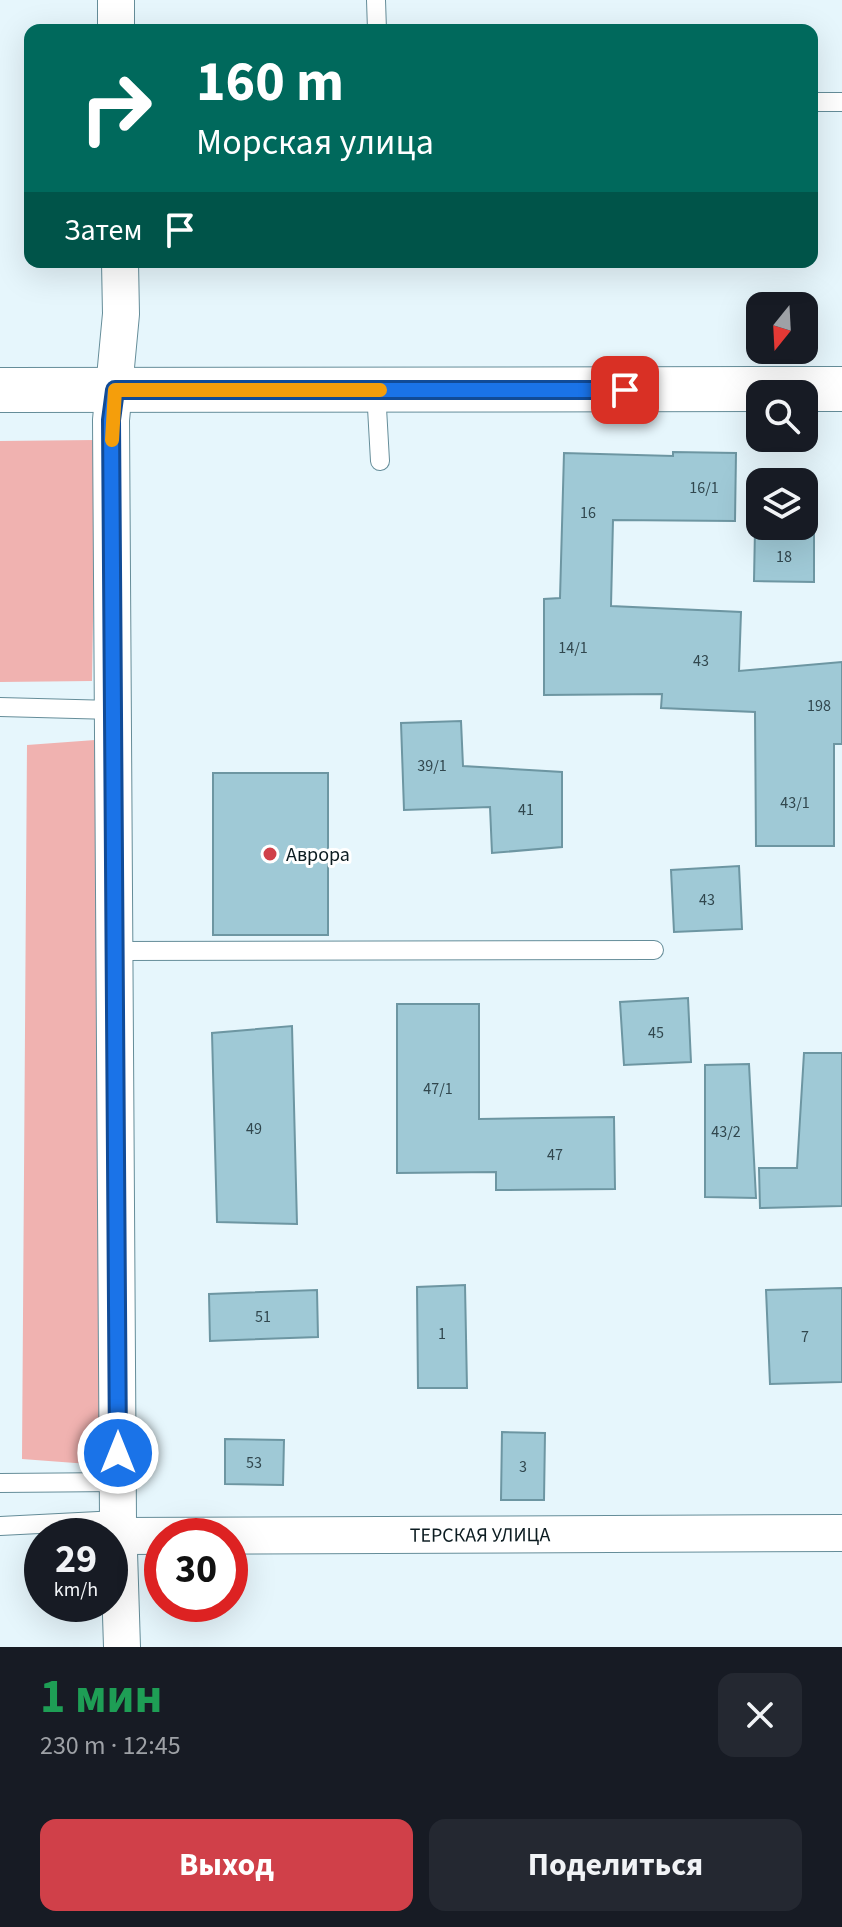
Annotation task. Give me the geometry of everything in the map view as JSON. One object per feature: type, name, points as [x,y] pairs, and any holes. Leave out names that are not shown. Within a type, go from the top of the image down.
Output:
[{"type":"street","points":[[116,0],[116,24]]},
{"type":"street","points":[[118,1518],[111,420],[121,314],[120,268]]},
{"type":"street","points":[[0,390],[842,389]]},
{"type":"street","name":"ТЕРСКАЯ УЛИЦА","points":[[128,1528],[842,1533]]},
{"type":"street","points":[[121,1622],[122,1647]]},
{"type":"lane","points":[[376,0],[377,24]]},
{"type":"lane","points":[[818,102],[842,102]]},
{"type":"lane","points":[[376,390],[380,461]]},
{"type":"lane","points":[[0,707],[113,710]]},
{"type":"lane","points":[[114,951],[654,950]]},
{"type":"lane","points":[[0,1483],[118,1482]]},
{"type":"lane","points":[[0,1526],[24,1526]]},
{"type":"shaded area","points":[[96,440],[92,681],[0,682],[0,441]]},
{"type":"shaded area","points":[[95,740],[102,1465],[22,1459],[27,745]]},
{"type":"building","points":[[673,452],[736,453],[735,521],[613,520],[611,606],[741,612],[739,671],[842,662],[842,744],[834,744],[834,846],[756,846],[755,712],[661,708],[662,694],[544,695],[544,599],[560,598],[564,453],[673,456]]},
{"type":"building","points":[[755,540],[814,540],[814,582],[754,581]]},
{"type":"building","points":[[461,721],[463,766],[562,772],[562,847],[492,853],[490,807],[404,810],[401,723]]},
{"type":"building","name":"Аврора","points":[[213,773],[328,773],[328,935],[213,935]]},
{"type":"building","points":[[739,866],[742,929],[674,932],[671,870]]},
{"type":"building","points":[[688,998],[691,1062],[624,1065],[620,1002]]},
{"type":"building","points":[[397,1004],[479,1004],[479,1119],[614,1117],[615,1189],[496,1190],[496,1172],[397,1173]]},
{"type":"building","points":[[292,1026],[297,1224],[217,1222],[212,1033]]},
{"type":"building","points":[[804,1053],[842,1053],[842,1206],[760,1208],[759,1168],[797,1168]]},
{"type":"building","points":[[749,1064],[756,1198],[705,1197],[705,1065]]},
{"type":"building","points":[[465,1285],[467,1388],[418,1388],[417,1287]]},
{"type":"building","points":[[842,1288],[842,1382],[770,1384],[766,1290]]},
{"type":"building","points":[[317,1290],[318,1337],[210,1341],[209,1294]]},
{"type":"building","points":[[502,1432],[545,1433],[544,1500],[501,1500]]},
{"type":"building","points":[[225,1439],[284,1440],[283,1485],[225,1484]]},
{"type":"slow traffic","points":[[112,440],[115,390],[380,390]]},
{"type":"place","name":"Аврора","points":[[270,854]]},
{"type":"route","points":[[118,1453],[111,420],[115,390],[625,390]]}]
